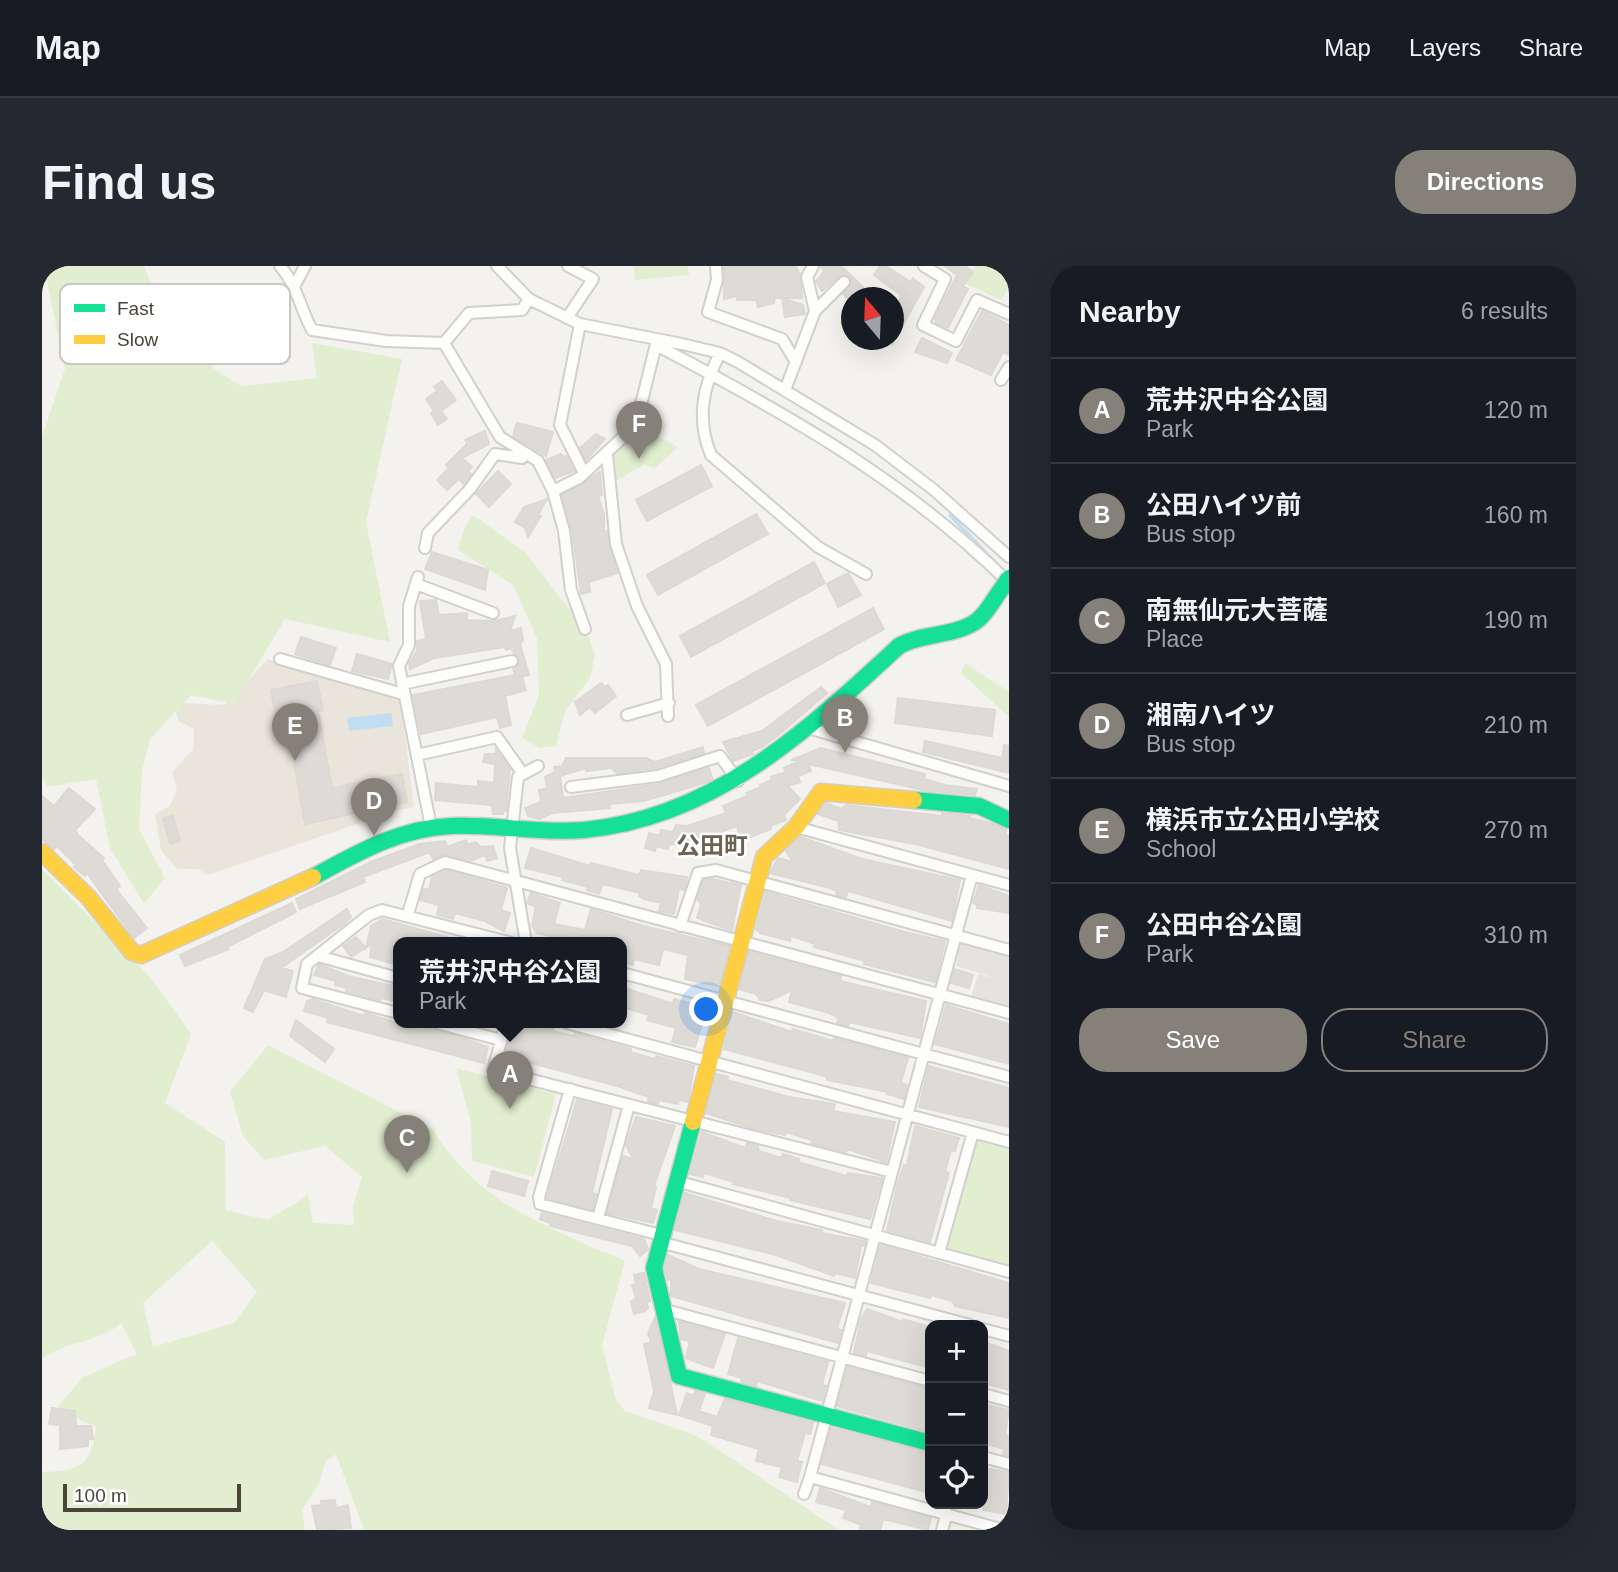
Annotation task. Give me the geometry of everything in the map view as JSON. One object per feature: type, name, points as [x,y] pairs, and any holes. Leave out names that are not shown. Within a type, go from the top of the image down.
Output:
[{"type":"street","points":[[280,266],[295,285],[303,315],[312,330],[386,341],[444,343],[458,330],[469,313],[522,310],[529,299]]},
{"type":"street","points":[[295,285],[305,266]]},
{"type":"street","points":[[497,266],[529,299],[580,324],[656,342],[720,353],[783,388],[875,445],[934,490],[1009,557]]},
{"type":"street","points":[[567,318],[593,279],[568,266]]},
{"type":"street","points":[[716,266],[716,280],[708,312],[782,339],[796,362]]},
{"type":"street","points":[[813,266],[807,277],[815,311]]},
{"type":"street","points":[[924,266],[945,279],[923,325],[956,341],[977,300],[1009,313]]},
{"type":"street","points":[[771,408],[796,362],[815,311],[844,282]]},
{"type":"street","points":[[580,324],[560,425],[584,473]]},
{"type":"street","points":[[42,852],[89,898],[132,952],[141,955],[282,893],[378,844],[431,827],[452,825],[586,830],[644,820],[684,808],[738,781],[808,728],[913,636],[965,627],[978,619],[1007,583],[951,527],[852,455],[656,342]]},
{"type":"street","points":[[553,491],[584,473],[636,425],[641,415],[656,342]]},
{"type":"street","points":[[444,343],[500,438],[538,461],[553,491],[564,531],[571,590],[584,629]]},
{"type":"street","points":[[720,353],[705,385],[702,434],[711,455],[818,547],[866,574]]},
{"type":"street","points":[[1001,380],[1009,367]]},
{"type":"street","points":[[425,548],[428,533],[470,489],[495,454],[522,458],[524,454]]},
{"type":"street","points":[[607,454],[616,544],[637,606],[666,664],[668,716]]},
{"type":"street","points":[[431,827],[398,666],[409,645],[409,606],[417,580],[493,612]]},
{"type":"street","points":[[280,659],[402,689],[512,661]]},
{"type":"street","points":[[627,715],[669,703]]},
{"type":"street","points":[[808,728],[1009,786]]},
{"type":"street","points":[[417,755],[497,737],[523,774]]},
{"type":"street","points":[[571,787],[658,776],[720,756],[738,781]]},
{"type":"street","points":[[525,937],[510,848],[518,777],[538,766]]},
{"type":"street","points":[[925,1442],[679,1376],[654,1268],[764,857],[796,827],[821,792],[979,806],[1009,820]]},
{"type":"street","points":[[796,827],[1009,885]]},
{"type":"street","points":[[408,914],[421,874],[445,862],[1009,1013]]},
{"type":"street","points":[[680,926],[698,873],[716,870],[1009,950]]},
{"type":"street","points":[[804,1494],[972,875]]},
{"type":"street","points":[[393,1012],[302,988],[307,964],[369,915],[382,910],[408,914],[490,937]]},
{"type":"street","points":[[317,956],[393,977]]},
{"type":"street","points":[[627,974],[1009,1077]]},
{"type":"street","points":[[456,1028],[501,1040]]},
{"type":"street","points":[[505,1028],[493,1070],[891,1172]]},
{"type":"street","points":[[586,1028],[1009,1142]]},
{"type":"street","points":[[570,1089],[539,1197],[540,1205],[598,1218],[661,1239],[951,1320]]},
{"type":"street","points":[[598,1218],[629,1105]]},
{"type":"street","points":[[939,1253],[973,1132]]},
{"type":"street","points":[[676,1181],[1009,1272]]},
{"type":"street","points":[[662,1309],[925,1380]]},
{"type":"street","points":[[988,1330],[1009,1336]]},
{"type":"street","points":[[988,1395],[1009,1401]]},
{"type":"street","points":[[988,1458],[1009,1464]]},
{"type":"street","points":[[810,1477],[1003,1530]]},
{"type":"street","points":[[942,1530],[947,1513]]},
{"type":"shaded area","points":[[268,659],[400,697],[414,807],[398,810],[208,875],[198,869],[177,869],[161,850],[155,814],[170,806],[177,790],[172,772],[193,750],[194,729],[178,721],[175,708],[184,703],[225,705]]},
{"type":"shaded area","points":[[965,943],[1009,955],[1009,1008],[971,997],[978,974],[998,979],[956,966],[960,946]]},
{"type":"green space","points":[[44,266],[144,266],[151,284],[60,284],[60,344]]},
{"type":"green space","points":[[634,266],[688,266],[689,275],[635,280]]},
{"type":"green space","points":[[975,266],[1009,266],[1007,289],[1001,300],[966,284]]},
{"type":"green space","points":[[312,343],[402,359],[366,522],[390,642],[285,619],[234,704],[191,695],[150,739],[142,771],[139,829],[165,878],[144,904],[110,848],[96,779],[47,787],[42,776],[42,437],[65,369],[64,364],[212,364],[211,367],[241,386],[317,378]]},
{"type":"green space","points":[[641,428],[678,447],[654,469],[645,464],[616,481],[612,453]]},
{"type":"green space","points":[[473,515],[525,552],[586,631],[595,655],[590,678],[565,711],[556,746],[540,748],[522,738],[539,695],[537,638],[513,585],[458,550],[464,529]]},
{"type":"green space","points":[[965,663],[1009,692],[1009,717],[961,673]]},
{"type":"green space","points":[[42,869],[150,977],[191,1034],[165,1103],[225,1142],[226,1210],[268,1220],[308,1195],[313,1223],[354,1225],[353,1207],[362,1177],[325,1146],[264,1160],[243,1136],[230,1092],[268,1045],[433,1129],[450,1154],[470,1176],[493,1194],[543,1224],[625,1261],[602,1345],[616,1400],[625,1411],[697,1436],[839,1530],[364,1530],[336,1454],[325,1462],[320,1482],[302,1510],[305,1530],[42,1530],[42,1472],[66,1470],[81,1464],[91,1450],[96,1427],[56,1409],[83,1377],[137,1354],[121,1323],[102,1335],[61,1348],[42,1359]],"holes":[[[212,1241],[257,1292],[234,1323],[153,1347],[143,1303]]]},
{"type":"green space","points":[[456,1068],[556,1094],[534,1177],[472,1161],[471,1123]]},
{"type":"green space","points":[[974,1140],[1009,1150],[1009,1266],[945,1248]]},
{"type":"water","points":[[391,713],[393,726],[349,731],[347,718]]},
{"type":"building","points":[[795,266],[800,274],[802,298],[775,298],[774,303],[758,307],[756,300],[737,300],[737,296],[724,299],[724,267]]},
{"type":"building","points":[[821,266],[841,266],[863,287],[848,287],[852,281],[843,274],[822,291],[816,281],[824,272]]},
{"type":"building","points":[[880,266],[886,266],[911,282],[913,278],[924,287],[904,323],[904,287],[890,287],[874,275]]},
{"type":"building","points":[[945,266],[965,266],[973,272],[963,286],[968,289],[948,328],[936,323],[935,318],[957,275]]},
{"type":"building","points":[[782,298],[803,305],[805,314],[785,317]]},
{"type":"building","points":[[982,311],[1009,325],[1009,355],[1003,352],[991,375],[956,360]]},
{"type":"building","points":[[922,338],[952,353],[947,363],[915,352]]},
{"type":"building","points":[[442,381],[456,400],[441,411],[447,419],[438,425],[431,413],[434,411],[426,399],[437,391],[434,387]]},
{"type":"building","points":[[517,423],[553,432],[546,456],[513,436]]},
{"type":"building","points":[[485,431],[489,444],[462,458],[472,467],[468,471],[471,474],[464,484],[459,479],[447,490],[437,480],[449,468],[446,465],[467,444],[465,440]]},
{"type":"building","points":[[596,434],[605,439],[586,460],[580,448]]},
{"type":"building","points":[[561,454],[566,456],[574,471],[555,478],[546,460]]},
{"type":"building","points":[[701,465],[712,486],[647,521],[636,500]]},
{"type":"building","points":[[498,471],[511,484],[489,507],[476,494]]},
{"type":"building","points":[[600,472],[602,495],[598,496],[604,514],[604,531],[607,531],[617,573],[589,582],[590,592],[581,594],[572,530],[562,495]]},
{"type":"building","points":[[547,499],[538,515],[541,516],[528,537],[525,528],[515,522],[524,507]]},
{"type":"building","points":[[756,514],[768,534],[658,595],[647,575]]},
{"type":"building","points":[[432,552],[488,570],[485,590],[425,569]]},
{"type":"building","points":[[814,562],[825,583],[691,657],[680,636]]},
{"type":"building","points":[[848,573],[861,595],[838,607],[827,584]]},
{"type":"building","points":[[436,600],[439,615],[467,613],[467,620],[494,621],[515,616],[510,631],[521,628],[523,640],[520,644],[529,675],[522,677],[526,690],[505,696],[511,725],[500,728],[497,717],[421,734],[413,695],[515,675],[513,669],[520,663],[511,648],[506,650],[505,647],[434,658],[410,669],[409,663],[417,651],[417,641],[426,639],[420,601]]},
{"type":"building","points":[[873,608],[884,629],[708,726],[696,705]]},
{"type":"building","points":[[301,637],[336,648],[330,665],[295,654]]},
{"type":"building","points":[[357,654],[392,664],[388,679],[352,671]]},
{"type":"building","points":[[317,681],[323,710],[318,711],[332,788],[402,774],[407,802],[305,824],[286,717],[276,719],[271,690]]},
{"type":"building","points":[[601,683],[605,687],[608,685],[616,696],[595,713],[590,707],[580,715],[575,702]]},
{"type":"building","points":[[821,687],[827,693],[782,732],[752,751],[753,754],[733,761],[723,742],[762,731]]},
{"type":"building","points":[[898,698],[995,710],[992,736],[895,723]]},
{"type":"building","points":[[925,741],[1002,758],[1004,745],[1009,746],[1009,773],[923,752]]},
{"type":"building","points":[[703,747],[704,753],[656,768],[617,773],[611,768],[586,771],[586,768],[560,776],[563,798],[659,784],[709,768],[713,780],[644,801],[609,804],[610,808],[553,813],[539,819],[528,816],[525,808],[541,802],[539,790],[547,788],[545,777],[555,772],[554,767],[562,766],[566,758],[646,758],[655,762]]},
{"type":"building","points":[[821,748],[925,774],[924,779],[945,785],[977,789],[975,795],[923,790],[808,764],[811,771],[798,776],[800,782],[788,786],[800,799],[784,815],[786,820],[770,826],[771,829],[740,841],[737,826],[685,845],[669,844],[668,849],[656,846],[655,851],[645,848],[649,833],[660,836],[661,830],[673,832],[676,825],[687,826],[726,813],[723,806],[747,796],[746,793],[772,780],[771,777],[786,772],[784,768],[799,761],[791,760]]},
{"type":"building","points":[[496,750],[510,769],[506,811],[503,811],[503,814],[493,814],[492,805],[435,800],[436,783],[478,787],[478,781],[494,783],[495,764],[483,762],[485,754],[496,754]]},
{"type":"building","points":[[69,788],[95,809],[75,830],[104,858],[102,860],[120,886],[116,889],[147,928],[134,938],[87,873],[85,876],[57,846],[54,849],[42,839],[42,796],[54,806]]},
{"type":"building","points":[[826,803],[842,809],[846,805],[942,816],[942,813],[970,816],[969,818],[991,823],[1006,830],[1006,835],[1009,835],[1009,869],[915,844],[839,830],[838,821],[818,814]]},
{"type":"building","points":[[173,816],[180,841],[170,844],[163,818]]},
{"type":"building","points":[[801,837],[862,859],[960,880],[952,921],[848,891],[846,897],[836,895],[837,891],[830,888],[770,873],[778,858],[793,862],[786,851]]},
{"type":"building","points":[[466,840],[468,845],[475,842],[481,847],[493,846],[497,858],[487,861],[485,855],[470,861],[446,854],[433,859],[430,852],[363,877],[365,882],[300,909],[296,899],[371,862],[419,844],[445,841],[447,847]]},
{"type":"building","points":[[531,848],[590,866],[591,863],[639,875],[641,870],[687,877],[686,884],[684,890],[679,889],[674,914],[659,911],[661,903],[644,899],[639,896],[640,893],[603,884],[599,894],[587,890],[588,887],[562,880],[563,877],[525,868]]},
{"type":"building","points":[[446,870],[507,888],[501,910],[510,913],[504,931],[485,921],[455,913],[453,919],[437,915],[439,905],[420,900],[424,889],[429,890],[432,877]]},
{"type":"building","points":[[704,880],[741,885],[732,931],[697,918],[701,904],[697,899]]},
{"type":"building","points":[[979,885],[1009,896],[1009,913],[977,908],[978,905],[973,903]]},
{"type":"building","points":[[766,892],[945,941],[935,982],[864,964],[865,961],[814,947],[815,944],[791,936],[790,941],[760,933],[756,929]]},
{"type":"building","points":[[531,893],[560,903],[554,924],[585,930],[591,909],[643,926],[729,946],[719,986],[685,979],[688,955],[663,949],[659,965],[634,959],[633,965],[627,963],[627,937],[554,937],[537,933],[532,925],[536,907],[527,903]]},
{"type":"building","points":[[292,903],[296,912],[227,947],[229,949],[185,966],[180,955]]},
{"type":"building","points":[[347,909],[351,917],[344,924],[281,968],[293,971],[286,997],[264,990],[253,1012],[244,1008],[265,959],[283,952]]},
{"type":"building","points":[[382,919],[447,937],[393,937],[393,964],[370,957],[372,944],[366,948],[371,926]]},
{"type":"building","points":[[356,937],[366,948],[351,957],[343,946]]},
{"type":"building","points":[[749,952],[841,976],[840,981],[926,1001],[920,1038],[849,1022],[848,1026],[837,1023],[839,1018],[829,1013],[789,1002],[792,990],[769,1001],[760,1000],[756,994],[739,989]]},
{"type":"building","points":[[319,964],[348,976],[393,986],[393,1000],[380,1000],[346,991],[347,988],[335,985],[336,981],[314,975]]},
{"type":"building","points":[[955,969],[973,975],[969,988],[951,983]]},
{"type":"building","points":[[627,989],[673,1004],[674,999],[707,1007],[695,1047],[672,1042],[676,1028],[647,1020],[649,1015],[627,1008]]},
{"type":"building","points":[[312,999],[364,1016],[365,1013],[393,1022],[393,1028],[430,1028],[464,1038],[488,1047],[484,1063],[327,1022],[328,1018],[304,1011],[307,1001]]},
{"type":"building","points":[[946,1005],[1009,1024],[1009,1064],[935,1044]]},
{"type":"building","points":[[733,1012],[792,1032],[793,1029],[833,1041],[834,1038],[908,1058],[901,1083],[907,1085],[904,1099],[887,1094],[888,1092],[828,1080],[825,1076],[724,1049]]},
{"type":"building","points":[[296,1020],[334,1049],[325,1062],[290,1036]]},
{"type":"building","points":[[513,1028],[553,1028],[552,1031],[574,1036],[575,1033],[655,1059],[656,1056],[694,1066],[688,1102],[679,1100],[678,1104],[659,1100],[658,1104],[648,1101],[649,1097],[617,1086],[505,1056]]},
{"type":"building","points":[[929,1066],[1009,1088],[1009,1127],[919,1107]]},
{"type":"building","points":[[717,1074],[728,1077],[727,1080],[789,1097],[835,1104],[833,1111],[895,1122],[886,1162],[847,1149],[846,1152],[811,1143],[812,1140],[786,1132],[785,1135],[751,1128],[706,1113]]},
{"type":"building","points":[[577,1100],[612,1109],[592,1193],[596,1194],[592,1209],[547,1198]]},
{"type":"building","points":[[636,1117],[675,1126],[654,1186],[656,1187],[651,1208],[657,1210],[653,1223],[607,1213],[623,1156],[633,1159],[626,1145]]},
{"type":"building","points":[[915,1126],[959,1138],[955,1151],[951,1150],[945,1172],[949,1173],[930,1242],[887,1230],[898,1182],[904,1165],[907,1165]]},
{"type":"building","points":[[702,1132],[745,1148],[747,1143],[758,1146],[759,1151],[781,1158],[783,1154],[799,1159],[798,1162],[847,1176],[848,1173],[882,1178],[870,1219],[790,1200],[791,1198],[733,1184],[734,1182],[704,1173],[703,1177],[690,1174]]},
{"type":"building","points":[[492,1171],[528,1181],[524,1196],[488,1186]]},
{"type":"building","points":[[685,1193],[777,1221],[822,1230],[821,1233],[865,1241],[864,1246],[861,1246],[855,1278],[835,1273],[834,1276],[776,1255],[675,1230]]},
{"type":"building","points":[[542,1213],[644,1239],[648,1249],[640,1256],[632,1246],[550,1226],[550,1223],[540,1219]]},
{"type":"building","points":[[881,1245],[1009,1283],[1009,1318],[955,1306],[952,1301],[931,1295],[930,1298],[871,1283]]},
{"type":"building","points":[[668,1255],[699,1269],[845,1303],[837,1329],[841,1330],[838,1343],[671,1296],[671,1279],[668,1280],[665,1268]]},
{"type":"building","points":[[644,1273],[650,1301],[646,1302],[648,1308],[645,1311],[634,1314],[631,1302],[636,1298],[632,1285],[636,1284],[634,1275]]},
{"type":"building","points":[[867,1309],[903,1322],[903,1319],[925,1326],[925,1367],[867,1351],[866,1356],[854,1352],[861,1319]]},
{"type":"building","points":[[655,1318],[677,1415],[649,1408],[654,1391],[644,1344],[651,1342],[648,1333]]},
{"type":"building","points":[[679,1322],[725,1334],[713,1368],[686,1358],[690,1341],[681,1339]]},
{"type":"building","points":[[738,1338],[828,1362],[822,1385],[826,1386],[822,1401],[757,1381],[756,1386],[745,1383],[741,1381],[742,1378],[728,1374]]},
{"type":"building","points":[[988,1343],[1009,1351],[1009,1390],[988,1384]]},
{"type":"building","points":[[848,1367],[925,1388],[925,1431],[837,1406]]},
{"type":"building","points":[[695,1391],[705,1394],[699,1411],[717,1417],[725,1399],[813,1423],[810,1434],[805,1433],[797,1461],[802,1462],[797,1482],[779,1477],[782,1467],[756,1461],[759,1449],[711,1435],[713,1426],[679,1415],[687,1393],[694,1396]]},
{"type":"building","points":[[988,1405],[1009,1410],[1005,1434],[1009,1436],[1009,1456],[1003,1454],[1004,1449],[988,1444]]},
{"type":"building","points":[[52,1408],[75,1411],[76,1426],[91,1426],[93,1439],[88,1439],[88,1446],[60,1449],[60,1425],[49,1424]]},
{"type":"building","points":[[831,1428],[925,1452],[925,1492],[822,1464]]},
{"type":"building","points":[[988,1469],[1009,1472],[1006,1514],[983,1510],[988,1509]]},
{"type":"building","points":[[820,1488],[871,1507],[872,1502],[931,1518],[928,1530],[883,1519],[880,1530],[860,1530],[861,1525],[843,1518],[846,1510],[816,1502]]},
{"type":"building","points":[[335,1500],[336,1508],[348,1505],[351,1528],[317,1530],[312,1506],[322,1505],[321,1501]]},
{"type":"waterway","points":[[954,514],[950,515],[1004,572]]},
{"type":"traffic: fast","points":[[1003,587],[1009,578]]},
{"type":"traffic: fast","points":[[313,877],[379,843],[414,831],[451,826],[584,830],[631,822],[675,808],[717,789],[794,738],[899,646],[971,625],[983,615],[1003,587]]},
{"type":"traffic: fast","points":[[914,800],[979,806],[1009,820]]},
{"type":"traffic: fast","points":[[693,1122],[654,1268],[679,1376],[925,1442]]},
{"type":"traffic: slow","points":[[693,1122],[764,857],[796,827],[821,792],[914,800]]},
{"type":"traffic: slow","points":[[42,852],[89,898],[132,952],[141,955],[313,877]]},
{"type":"place","name":"公田中谷公園","points":[[639,459]]},
{"type":"place","name":"公田ハイツ前","points":[[845,753]]},
{"type":"place","name":"横浜市立公田小学校","points":[[295,761]]},
{"type":"place","name":"湘南ハイツ","points":[[374,836]]},
{"type":"place","name":"荒井沢中谷公園","points":[[510,1109]]},
{"type":"place","name":"南無仙元大菩薩","points":[[407,1173]]},
{"type":"district","name":"公田町","points":[[712,845]]}]
